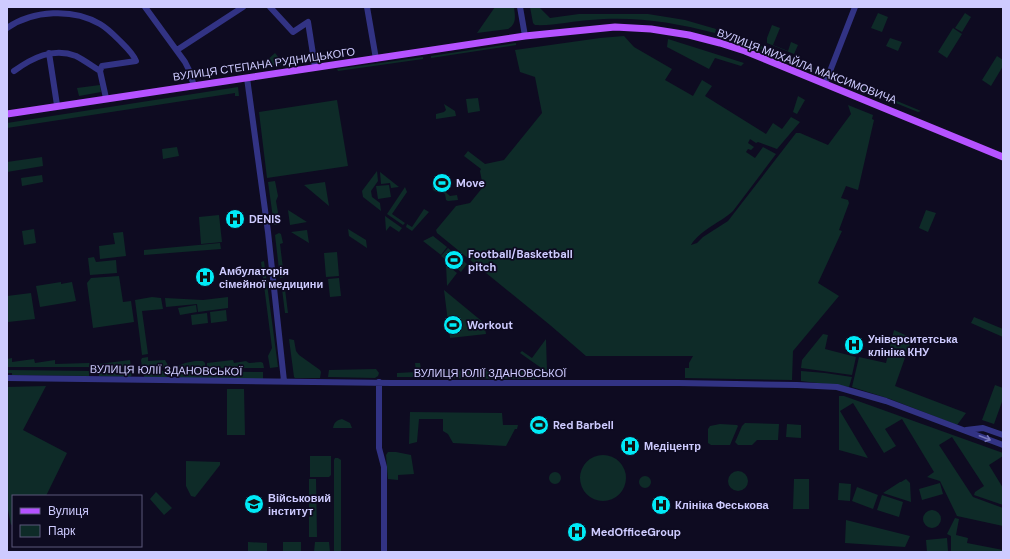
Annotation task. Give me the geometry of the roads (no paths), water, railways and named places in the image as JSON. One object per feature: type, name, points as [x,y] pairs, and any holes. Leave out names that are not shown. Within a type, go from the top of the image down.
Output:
[{"type":"main road","name":"ВУЛИЦЯ МИХАЙЛА МАКСИМОВИЧА","points":[[525,36],[615,27],[634,27],[674,32],[706,39],[738,49],[1003,157]]},
{"type":"main road","name":"ВУЛИЦЯ СТЕПАНА РУДНИЦЬКОГО","points":[[7,114],[58,105],[247,78],[315,64],[376,58],[525,36]]},
{"type":"street","points":[[177,50],[243,7]]},
{"type":"street","points":[[270,7],[293,32],[308,22],[315,64]]},
{"type":"street","points":[[367,7],[376,58]]},
{"type":"street","points":[[520,7],[525,36]]},
{"type":"street","points":[[824,84],[855,7]]},
{"type":"street","points":[[149,8],[189,70],[194,86]]},
{"type":"street","points":[[7,28],[19,20],[42,10],[80,17],[100,24],[121,42],[134,57],[136,62],[102,66],[100,71],[106,98]]},
{"type":"street","points":[[14,71],[34,58],[49,53],[74,56],[100,71]]},
{"type":"street","points":[[49,53],[58,105]]},
{"type":"street","points":[[247,78],[268,232],[284,381]]},
{"type":"street","name":"ВУЛИЦЯ ЮЛІЇ ЗДАНОВСЬКОЇ","points":[[7,378],[379,382],[675,383],[837,387],[886,400],[1003,444]]},
{"type":"street","points":[[379,382],[379,448],[384,467],[384,552]]},
{"type":"street","name":"ВУЛИЦЯ ЮЛІЇ ЗДАНОВСЬКОЇ","points":[[966,430],[982,428],[1003,435]]},
{"type":"place","name":"Move","points":[[442,183]]},
{"type":"place","name":"DENIS","points":[[235,219]]},
{"type":"place","name":"Football/Basketball pitch","points":[[454,260]]},
{"type":"place","name":"Амбулаторія сімейної медицини","points":[[205,277]]},
{"type":"place","name":"Workout","points":[[453,325]]},
{"type":"place","name":"Університетська клініка КНУ","points":[[854,345]]},
{"type":"place","name":"Red Barbell","points":[[539,425]]},
{"type":"place","name":"Медіцентр","points":[[630,446]]},
{"type":"place","name":"Військовий інститут","points":[[254,504]]},
{"type":"place","name":"Клініка Феськова","points":[[661,505]]},
{"type":"place","name":"MedOfficeGroup","points":[[577,532]]}]
